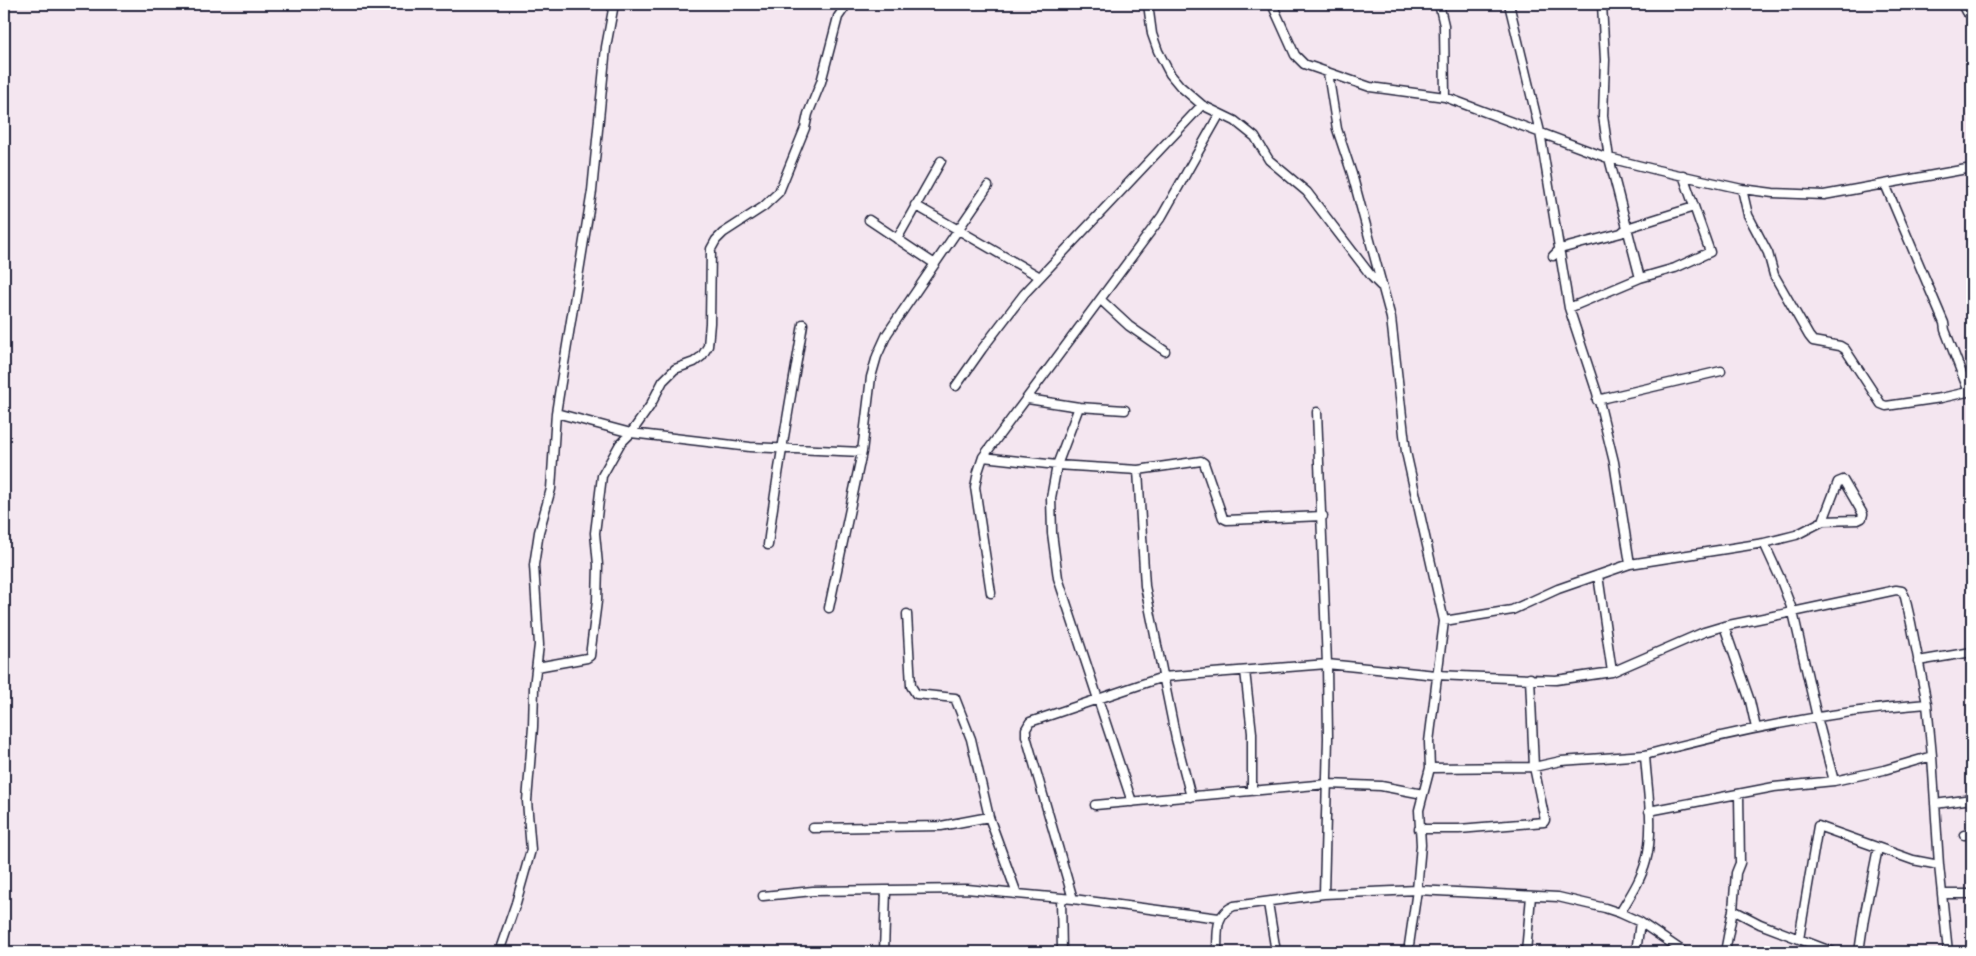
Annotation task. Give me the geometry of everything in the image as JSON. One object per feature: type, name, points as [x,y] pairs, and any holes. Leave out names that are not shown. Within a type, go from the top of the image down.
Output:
[{"type":"street","points":[[499,952],[516,903],[530,850],[527,801],[539,624],[534,565],[539,532],[553,477],[556,413],[592,191],[606,47],[614,4]]},
{"type":"street","points":[[537,667],[587,658],[591,653],[597,601],[598,565],[595,533],[602,476],[620,444],[631,433],[668,374],[694,362],[702,356],[708,346],[711,249],[723,233],[763,207],[779,192],[806,128],[808,114],[821,82],[838,17],[847,4]]},
{"type":"street","points":[[1148,4],[1152,34],[1163,62],[1180,86],[1202,105],[1234,121],[1255,137],[1269,160],[1307,192],[1372,278],[1381,286]]},
{"type":"street","points":[[1272,4],[1299,61],[1370,87],[1445,97],[1610,158],[1742,188],[1773,193],[1824,195],[1972,168]]},
{"type":"street","points":[[1440,4],[1444,25],[1445,97]]},
{"type":"street","points":[[1509,4],[1540,132],[1569,308],[1597,393],[1597,400],[1614,462],[1630,564]]},
{"type":"street","points":[[1602,4],[1606,60],[1603,116],[1610,158],[1640,278]]},
{"type":"street","points":[[1962,4],[1966,12]]},
{"type":"street","points":[[1328,73],[1337,129],[1391,318],[1406,452],[1444,621],[1429,742],[1430,768],[1419,810],[1421,845],[1408,952]]},
{"type":"street","points":[[956,386],[982,349],[1040,277],[1202,105]]},
{"type":"street","points":[[991,593],[975,487],[983,458],[1162,216],[1219,115]]},
{"type":"street","points":[[897,239],[941,161]]},
{"type":"street","points":[[1569,308],[1640,278],[1675,268],[1710,252],[1683,175]]},
{"type":"street","points":[[1742,188],[1748,216],[1768,253],[1774,275],[1809,336],[1813,341],[1845,348],[1880,404],[1886,406],[1922,401],[1971,391],[1885,184]]},
{"type":"street","points":[[829,608],[862,452],[871,377],[877,356],[887,334],[988,186]]},
{"type":"street","points":[[915,205],[1040,277]]},
{"type":"street","points":[[1553,256],[1560,250],[1621,233],[1627,228],[1694,207]]},
{"type":"street","points":[[869,220],[935,264]]},
{"type":"street","points":[[1100,300],[1129,326],[1166,351]]},
{"type":"street","points":[[768,545],[775,489],[803,324]]},
{"type":"street","points":[[1597,400],[1721,371]]},
{"type":"street","points":[[1028,399],[1079,407],[1125,410]]},
{"type":"street","points":[[1079,407],[1057,465],[1051,498],[1052,533],[1058,578],[1132,802]]},
{"type":"street","points":[[1317,412],[1323,516],[1327,664],[1327,784],[1324,894]]},
{"type":"street","points":[[556,413],[631,433],[750,447],[862,452]]},
{"type":"street","points":[[983,458],[1138,470],[1200,461],[1204,464],[1220,514],[1227,520],[1323,516]]},
{"type":"street","points":[[1138,470],[1145,586],[1176,739],[1190,797]]},
{"type":"street","points":[[1444,621],[1512,610],[1558,589],[1630,564],[1764,543],[1796,535],[1823,521],[1858,520],[1862,518],[1862,514],[1843,480],[1838,482],[1823,521]]},
{"type":"street","points":[[1764,543],[1793,612],[1834,781]]},
{"type":"street","points":[[1598,576],[1612,672]]},
{"type":"street","points":[[1074,899],[1026,736],[1026,729],[1030,722],[1163,677],[1327,664],[1436,675],[1556,680],[1612,672],[1704,632],[1724,626],[1896,590],[1902,591],[1905,597],[1927,704],[1939,865],[1948,952]]},
{"type":"street","points":[[907,614],[911,686],[916,694],[955,698],[971,739],[989,817],[1017,894]]},
{"type":"street","points":[[1724,626],[1750,701],[1756,728]]},
{"type":"street","points":[[1918,661],[1972,652]]},
{"type":"street","points":[[1245,671],[1252,733],[1252,790]]},
{"type":"street","points":[[1419,829],[1542,824],[1545,820],[1534,767],[1530,678]]},
{"type":"street","points":[[1430,768],[1534,767],[1561,761],[1645,755],[1712,737],[1756,728],[1867,709],[1927,704]]},
{"type":"street","points":[[1620,913],[1637,884],[1646,862],[1650,836],[1645,755]]},
{"type":"street","points":[[1649,811],[1774,787],[1834,781],[1884,770],[1932,756]]},
{"type":"street","points":[[1095,805],[1327,784],[1381,786],[1423,794]]},
{"type":"street","points":[[1725,952],[1733,910],[1736,873],[1740,863],[1739,794]]},
{"type":"street","points":[[1935,804],[1972,799]]},
{"type":"street","points":[[813,828],[941,826],[989,817]]},
{"type":"street","points":[[1800,939],[1818,826],[1913,860],[1939,865]]},
{"type":"street","points":[[1964,835],[1972,834]]},
{"type":"street","points":[[1860,952],[1864,918],[1878,848]]},
{"type":"street","points":[[763,896],[813,892],[967,889],[1074,899],[1219,918]]},
{"type":"street","points":[[884,952],[886,890]]},
{"type":"street","points":[[1216,952],[1219,918],[1224,912],[1234,906],[1268,903],[1324,894],[1417,890],[1558,897],[1620,913],[1640,922],[1684,952]]},
{"type":"street","points":[[1942,894],[1972,894]]},
{"type":"street","points":[[1526,952],[1531,896]]},
{"type":"street","points":[[1061,898],[1062,952]]},
{"type":"street","points":[[1268,903],[1276,952]]},
{"type":"street","points":[[1733,910],[1760,924],[1833,952]]},
{"type":"street","points":[[1636,952],[1640,922]]}]
